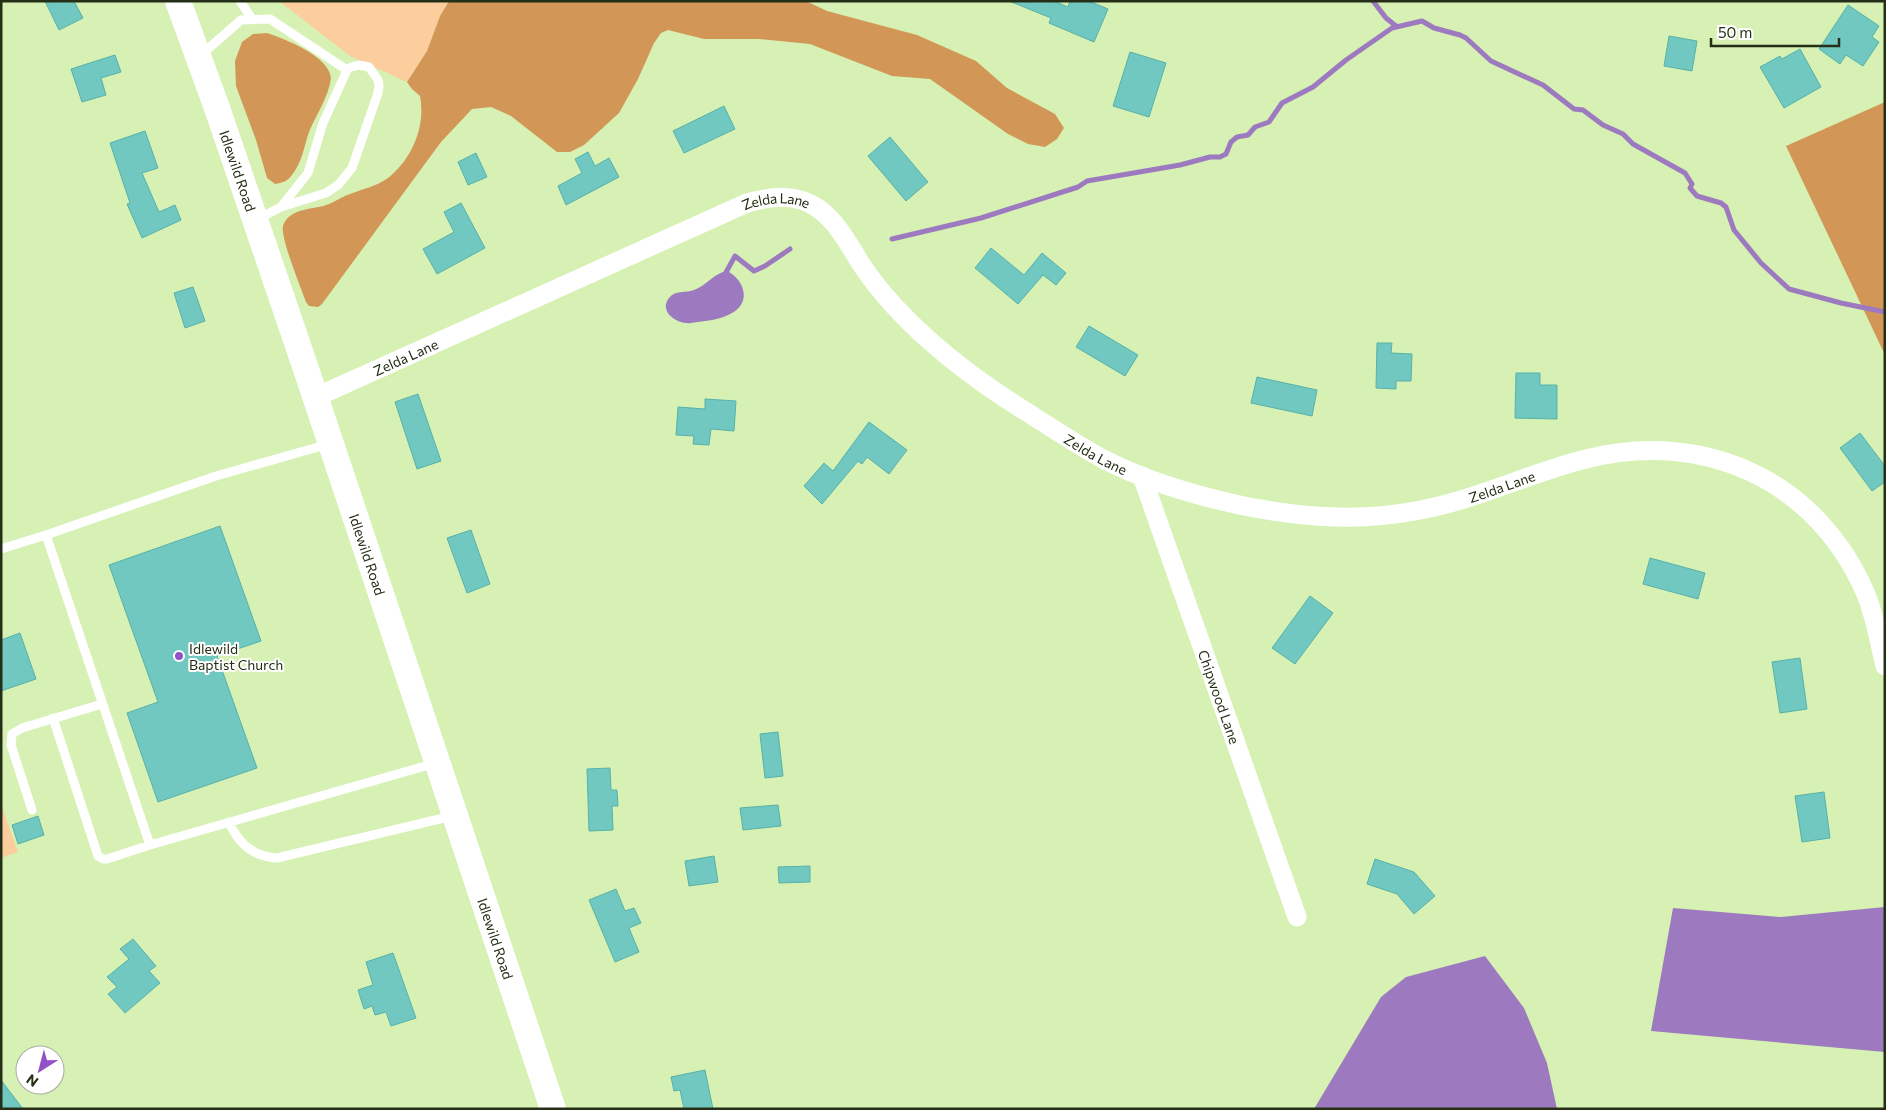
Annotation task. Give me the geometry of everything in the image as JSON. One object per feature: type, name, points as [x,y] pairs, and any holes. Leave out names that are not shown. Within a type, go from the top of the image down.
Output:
[{"type":"main road","name":"Idlewild Road","points":[[178,1],[256,220],[438,763],[454,816],[554,1109]]},
{"type":"street","name":"Zelda Lane","points":[[316,397],[747,203],[774,197],[790,197],[816,207],[826,215],[848,240],[870,277],[895,307],[931,342],[993,391],[1106,460],[1142,476],[1206,498],[1279,513],[1312,517],[1359,518],[1418,511],[1447,504],[1584,459],[1616,453],[1652,449],[1703,455],[1738,465],[1771,483],[1803,506],[1832,536],[1867,596],[1885,666]]},
{"type":"street","name":"Chipwood Lane","points":[[1142,476],[1297,917]]},
{"type":"lane","points":[[240,1],[252,19]]},
{"type":"lane","points":[[198,58],[241,20],[270,19],[346,70]]},
{"type":"lane","points":[[256,220],[281,207],[326,193],[338,185],[352,168],[378,93],[378,80],[369,67],[359,65],[346,70],[323,123],[308,173],[281,207]]},
{"type":"lane","points":[[1,549],[216,476],[331,443]]},
{"type":"lane","points":[[46,535],[150,845]]},
{"type":"lane","points":[[32,810],[11,744],[12,734],[18,730],[53,718],[102,704]]},
{"type":"lane","points":[[53,718],[98,856],[102,859],[438,763]]},
{"type":"lane","points":[[229,822],[235,835],[244,846],[254,853],[277,858],[454,816]]},
{"type":"shaded area","points":[[279,1],[449,1],[440,16],[427,51],[407,82],[350,56]]},
{"type":"shaded area","points":[[449,1],[806,1],[827,11],[917,35],[976,61],[1007,88],[1055,114],[1064,128],[1057,139],[1045,147],[1028,144],[1008,134],[930,79],[892,76],[810,44],[759,39],[704,39],[668,30],[661,33],[654,43],[638,79],[619,113],[584,145],[570,152],[557,152],[511,116],[491,107],[472,109],[441,142],[322,304],[318,307],[309,306],[288,251],[283,226],[286,220],[296,212],[329,204],[384,181],[404,161],[415,141],[421,119],[420,96],[407,82],[427,51],[440,16]]},
{"type":"shaded area","points":[[267,33],[295,44],[315,56],[323,63],[331,78],[328,92],[309,132],[298,165],[289,179],[275,184],[267,178],[256,140],[236,86],[235,61],[242,42],[253,34]]},
{"type":"shaded area","points":[[1885,102],[1885,355],[1786,146]]},
{"type":"shaded area","points":[[727,271],[738,279],[744,297],[742,303],[732,313],[718,319],[686,323],[675,320],[668,313],[666,303],[671,295],[698,288],[718,274]]},
{"type":"shaded area","points":[[1,804],[18,852],[1,858]]},
{"type":"shaded area","points":[[1885,907],[1885,1052],[1651,1031],[1673,908],[1781,917]]},
{"type":"shaded area","points":[[1485,956],[1524,1008],[1547,1063],[1557,1109],[1314,1109],[1381,997],[1406,977]]},
{"type":"building","points":[[45,1],[74,1],[83,18],[59,30]]},
{"type":"building","points":[[1009,1],[1054,1],[1068,7],[1070,1],[1089,1],[1108,9],[1094,42],[1049,23],[1051,18]]},
{"type":"building","points":[[1848,5],[1879,26],[1872,37],[1879,42],[1863,66],[1846,55],[1840,64],[1819,49]]},
{"type":"building","points":[[1669,36],[1697,41],[1692,71],[1664,66]]},
{"type":"building","points":[[1800,49],[1821,87],[1784,108],[1760,67],[1780,56],[1782,59]]},
{"type":"building","points":[[1130,52],[1166,63],[1149,117],[1113,106]]},
{"type":"building","points":[[115,55],[121,72],[101,78],[106,95],[82,102],[71,69]]},
{"type":"building","points":[[724,106],[735,129],[684,153],[673,131]]},
{"type":"building","points":[[145,131],[158,168],[142,173],[159,212],[175,205],[181,220],[142,238],[127,204],[130,203],[110,143]]},
{"type":"building","points":[[890,137],[928,182],[906,201],[868,156]]},
{"type":"building","points":[[588,152],[595,166],[609,158],[619,177],[566,205],[558,186],[582,173],[575,159]]},
{"type":"building","points":[[476,153],[487,177],[468,185],[458,162]]},
{"type":"building","points":[[461,203],[485,248],[437,274],[423,249],[454,232],[444,212]]},
{"type":"building","points":[[991,248],[1024,275],[1042,253],[1066,273],[1056,285],[1043,275],[1018,304],[975,268]]},
{"type":"building","points":[[193,287],[205,321],[185,328],[174,293]]},
{"type":"building","points":[[1089,326],[1138,355],[1125,376],[1076,347]]},
{"type":"building","points":[[1377,343],[1392,343],[1391,353],[1412,354],[1411,381],[1396,381],[1396,389],[1376,388]]},
{"type":"building","points":[[1516,373],[1540,373],[1540,385],[1557,385],[1557,419],[1515,418]]},
{"type":"building","points":[[1257,377],[1317,390],[1312,416],[1251,403]]},
{"type":"building","points":[[418,394],[441,461],[417,469],[395,402]]},
{"type":"building","points":[[705,399],[736,401],[734,431],[711,429],[709,445],[693,444],[694,436],[676,435],[678,407],[705,409]]},
{"type":"building","points":[[869,422],[907,450],[889,474],[867,457],[862,464],[858,461],[822,504],[804,486],[824,463],[833,471]]},
{"type":"building","points":[[1860,433],[1885,466],[1885,482],[1872,491],[1840,448]]},
{"type":"building","name":"Idlewild Baptist Church","points":[[220,526],[261,641],[217,656],[257,768],[158,802],[127,713],[158,702],[109,565]]},
{"type":"building","points":[[471,530],[490,584],[467,593],[447,538]]},
{"type":"building","points":[[1650,558],[1705,573],[1698,599],[1643,584]]},
{"type":"building","points":[[1310,596],[1333,613],[1295,664],[1272,648]]},
{"type":"building","points":[[20,633],[36,679],[1,691],[1,640]]},
{"type":"building","points":[[1800,658],[1807,709],[1780,713],[1772,662]]},
{"type":"building","points":[[778,732],[783,776],[765,778],[760,734]]},
{"type":"building","points":[[610,768],[611,790],[617,790],[618,806],[612,806],[613,830],[589,831],[587,769]]},
{"type":"building","points":[[1824,792],[1830,838],[1802,842],[1795,796]]},
{"type":"building","points":[[778,805],[781,826],[743,830],[740,808]]},
{"type":"building","points":[[38,816],[44,835],[18,844],[12,825]]},
{"type":"building","points":[[714,856],[718,882],[689,886],[685,861]]},
{"type":"building","points":[[1375,859],[1414,872],[1435,896],[1414,914],[1397,894],[1367,884]]},
{"type":"building","points":[[810,866],[810,882],[779,883],[778,867]]},
{"type":"building","points":[[616,889],[625,911],[634,908],[641,923],[629,928],[639,952],[615,962],[589,900]]},
{"type":"building","points":[[133,939],[156,966],[149,971],[160,983],[125,1013],[108,994],[117,987],[107,977],[129,959],[120,949]]},
{"type":"building","points":[[393,953],[416,1018],[391,1026],[386,1012],[375,1015],[372,1006],[364,1009],[358,990],[373,985],[366,962]]},
{"type":"building","points":[[705,1070],[713,1109],[684,1109],[680,1090],[674,1091],[671,1077]]},
{"type":"building","points":[[1,1080],[23,1109],[1,1109]]},
{"type":"waterway","points":[[1373,1],[1386,18],[1396,26]]},
{"type":"waterway","points":[[892,239],[981,218],[1078,187],[1087,181],[1180,165],[1210,157],[1220,157],[1226,154],[1231,142],[1237,137],[1248,135],[1255,127],[1269,122],[1282,103],[1313,87],[1346,60],[1392,28],[1422,21],[1434,28],[1466,38],[1491,61],[1543,85],[1574,109],[1583,110],[1603,125],[1623,134],[1633,144],[1685,173],[1692,184],[1690,188],[1697,196],[1721,203],[1726,207],[1734,230],[1761,263],[1789,289],[1885,312]]},
{"type":"waterway","points":[[724,276],[735,256],[754,271],[790,249]]},
{"type":"place","name":"Idlewild Baptist Church","points":[[179,656]]}]
